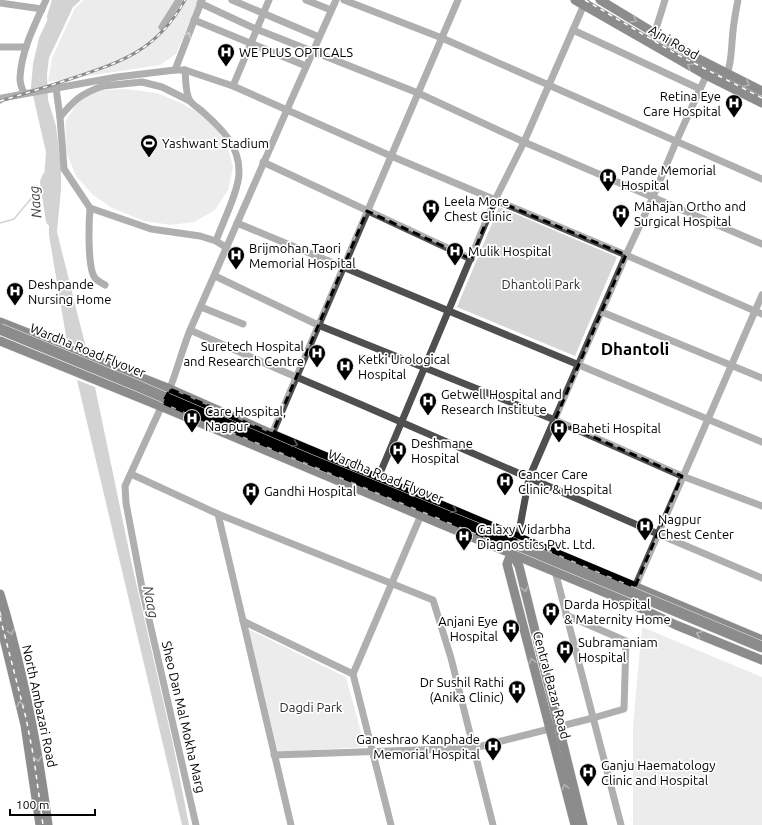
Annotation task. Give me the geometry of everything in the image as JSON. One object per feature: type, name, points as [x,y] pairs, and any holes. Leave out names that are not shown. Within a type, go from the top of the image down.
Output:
[{"type":"highway","name":"Wardha Road Flyover","points":[[0,329],[308,459],[761,642]]},
{"type":"highway","name":"Wardha Road Flyover","points":[[0,336],[762,652]]},
{"type":"main road","name":"Ajni Road","points":[[575,0],[585,3],[706,75],[762,103]]},
{"type":"main road","points":[[600,0],[689,54],[762,91]]},
{"type":"main road","points":[[0,322],[170,389],[272,434],[518,537],[761,642]]},
{"type":"main road","points":[[0,341],[512,553],[623,600],[676,625],[762,660]]},
{"type":"main road","points":[[512,553],[518,537]]},
{"type":"main road","name":"Central Bazar Road","points":[[512,553],[519,566],[575,825]]},
{"type":"main road","name":"North Ambazari Road","points":[[0,594],[10,627],[30,711],[48,825]]},
{"type":"main road","name":"North Ambazari Road","points":[[0,622],[25,725],[40,825]]},
{"type":"main road","name":"Central Bazar Road","points":[[554,728],[583,825]]},
{"type":"street","points":[[27,93],[20,79],[24,55],[46,0]]},
{"type":"street","points":[[162,27],[179,0]]},
{"type":"street","points":[[232,0],[319,37]]},
{"type":"street","points":[[233,86],[269,0]]},
{"type":"street","points":[[306,0],[331,10]]},
{"type":"street","name":"Sheo Dan Mal Mokha Marg","points":[[196,825],[143,593],[126,503],[125,486],[132,474],[170,389],[190,330],[215,276],[286,110],[336,0]]},
{"type":"street","points":[[344,0],[442,38],[548,86],[762,178]]},
{"type":"street","points":[[272,434],[458,0]]},
{"type":"street","points":[[655,32],[665,0]]},
{"type":"street","points":[[723,84],[728,75],[738,0]]},
{"type":"street","points":[[175,70],[201,1],[256,29],[418,93],[524,142],[762,244]]},
{"type":"street","points":[[0,3],[42,9]]},
{"type":"street","points":[[378,478],[495,200],[524,142],[585,3]]},
{"type":"street","points":[[194,20],[306,66]]},
{"type":"street","points":[[573,30],[700,89]]},
{"type":"street","points":[[0,47],[26,47]]},
{"type":"street","points":[[518,537],[530,478],[626,255],[711,65]]},
{"type":"street","points":[[1,98],[91,82],[175,70],[185,70],[233,86],[391,156],[626,255],[758,313]]},
{"type":"street","points":[[185,70],[187,91],[190,101]]},
{"type":"street","points":[[91,82],[103,86]]},
{"type":"street","points":[[60,117],[74,101],[90,91],[103,86],[142,82],[162,87],[190,101],[214,122],[229,138],[235,149],[240,172],[236,188],[216,241]]},
{"type":"street","points":[[54,88],[60,117],[64,169],[90,208],[89,249],[93,274],[95,278],[105,285]]},
{"type":"street","points":[[263,162],[471,259]]},
{"type":"street","points":[[90,208],[151,229],[200,236],[216,241],[227,248]]},
{"type":"street","points":[[237,223],[344,266],[449,312],[762,442]]},
{"type":"street","points":[[215,276],[318,325],[555,420],[682,476],[762,506]]},
{"type":"street","points":[[635,587],[731,365],[758,313],[762,295]]},
{"type":"street","points":[[201,307],[243,324]]},
{"type":"street","points":[[602,312],[762,378]]},
{"type":"street","points":[[190,330],[762,578]]},
{"type":"street","points":[[132,474],[218,514],[433,600],[451,658],[493,825]]},
{"type":"street","points":[[218,514],[291,825]]},
{"type":"street","points":[[391,825],[352,674],[421,515]]},
{"type":"street","points":[[555,572],[621,825]]},
{"type":"street","points":[[274,755],[474,748],[624,709],[626,642],[566,616]]},
{"type":"street","points":[[243,621],[352,674]]},
{"type":"highlighted area","points":[[495,200],[626,255],[555,420],[682,476],[635,587],[518,537],[514,549],[163,403],[170,389],[272,434],[367,211],[471,259]]},
{"type":"green space","points":[[84,0],[199,0],[176,54],[160,65],[48,82],[52,58],[75,8]]},
{"type":"green space","name":"Yashwant Stadium","points":[[127,89],[157,93],[183,104],[208,119],[227,144],[233,167],[228,190],[215,210],[194,222],[171,225],[144,221],[112,208],[93,195],[76,176],[65,149],[66,120],[79,100],[103,90]]},
{"type":"green space","name":"Dhantoli Park","points":[[499,207],[617,257],[575,356],[457,307]]},
{"type":"green space","points":[[642,627],[762,677],[762,825],[633,825],[633,725]]},
{"type":"green space","name":"Dagdi Park","points":[[248,629],[346,677],[365,747],[278,752]]},
{"type":"shaded area","points":[[60,0],[81,0],[73,7],[49,58],[47,74],[48,100],[56,126],[61,167],[61,189],[57,232],[86,348],[67,342],[49,235],[49,203],[44,179],[46,152],[31,87],[33,64],[39,38],[52,10]]},
{"type":"shaded area","points":[[77,380],[95,387],[132,565],[173,744],[189,825],[182,825]]},
{"type":"waterway","points":[[52,17],[57,0]]},
{"type":"waterway","name":"Naag","points":[[47,177],[45,182],[51,221]]},
{"type":"waterway","points":[[0,223],[14,219],[45,182]]},
{"type":"railway","points":[[0,101],[108,66],[138,51],[163,31],[185,0]]},
{"type":"railway","points":[[585,0],[678,55],[762,98]]},
{"type":"railway","points":[[0,617],[26,718],[34,759],[43,825]]},
{"type":"place","name":"WE PLUS OPTICALS","points":[[226,67]]},
{"type":"place","name":"Retina Eye Care Hospital","points":[[734,118]]},
{"type":"place","name":"Yashwant Stadium","points":[[149,158]]},
{"type":"place","name":"Pande Memorial Hospital","points":[[608,192]]},
{"type":"place","name":"Leela More Chest Clinic","points":[[431,223]]},
{"type":"place","name":"Mahajan Ortho and Surgical Hospital","points":[[621,228]]},
{"type":"place","name":"Mulik Hospital","points":[[455,266]]},
{"type":"place","name":"Brijmohan Taori Memorial Hospital","points":[[236,270]]},
{"type":"place","name":"Deshpande Nursing Home","points":[[15,306]]},
{"type":"place","name":"Suretech Hospital and Research Centre","points":[[317,368]]},
{"type":"place","name":"Ketki Urological Hospital","points":[[345,381]]},
{"type":"place","name":"Getwell Hospital and Research Institute","points":[[428,416]]},
{"type":"place","name":"Care Hospital, Nagpur","points":[[192,433]]},
{"type":"place","name":"Baheti Hospital","points":[[559,443]]},
{"type":"place","name":"Deshmane Hospital","points":[[398,465]]},
{"type":"place","name":"Cancer Care Clinic & Hospital","points":[[505,496]]},
{"type":"place","name":"Gandhi Hospital","points":[[251,506]]},
{"type":"place","name":"Nagpur Chest Center","points":[[645,541]]},
{"type":"place","name":"Galaxy Vidarbha Diagnostics Pvt. Ltd.","points":[[464,551]]},
{"type":"place","name":"Darda Hospital & Maternity Home","points":[[551,626]]},
{"type":"place","name":"Anjani Eye Hospital","points":[[511,643]]},
{"type":"place","name":"Subramaniam Hospital","points":[[565,664]]},
{"type":"place","name":"Dr Sushil Rathi (Anika Clinic)","points":[[517,704]]},
{"type":"place","name":"Ganeshrao Kanphade Memorial Hospital","points":[[493,761]]},
{"type":"place","name":"Ganju Haematology Clinic and Hospital","points":[[588,787]]},
{"type":"district","name":"Dhantoli","points":[[635,349]]}]
